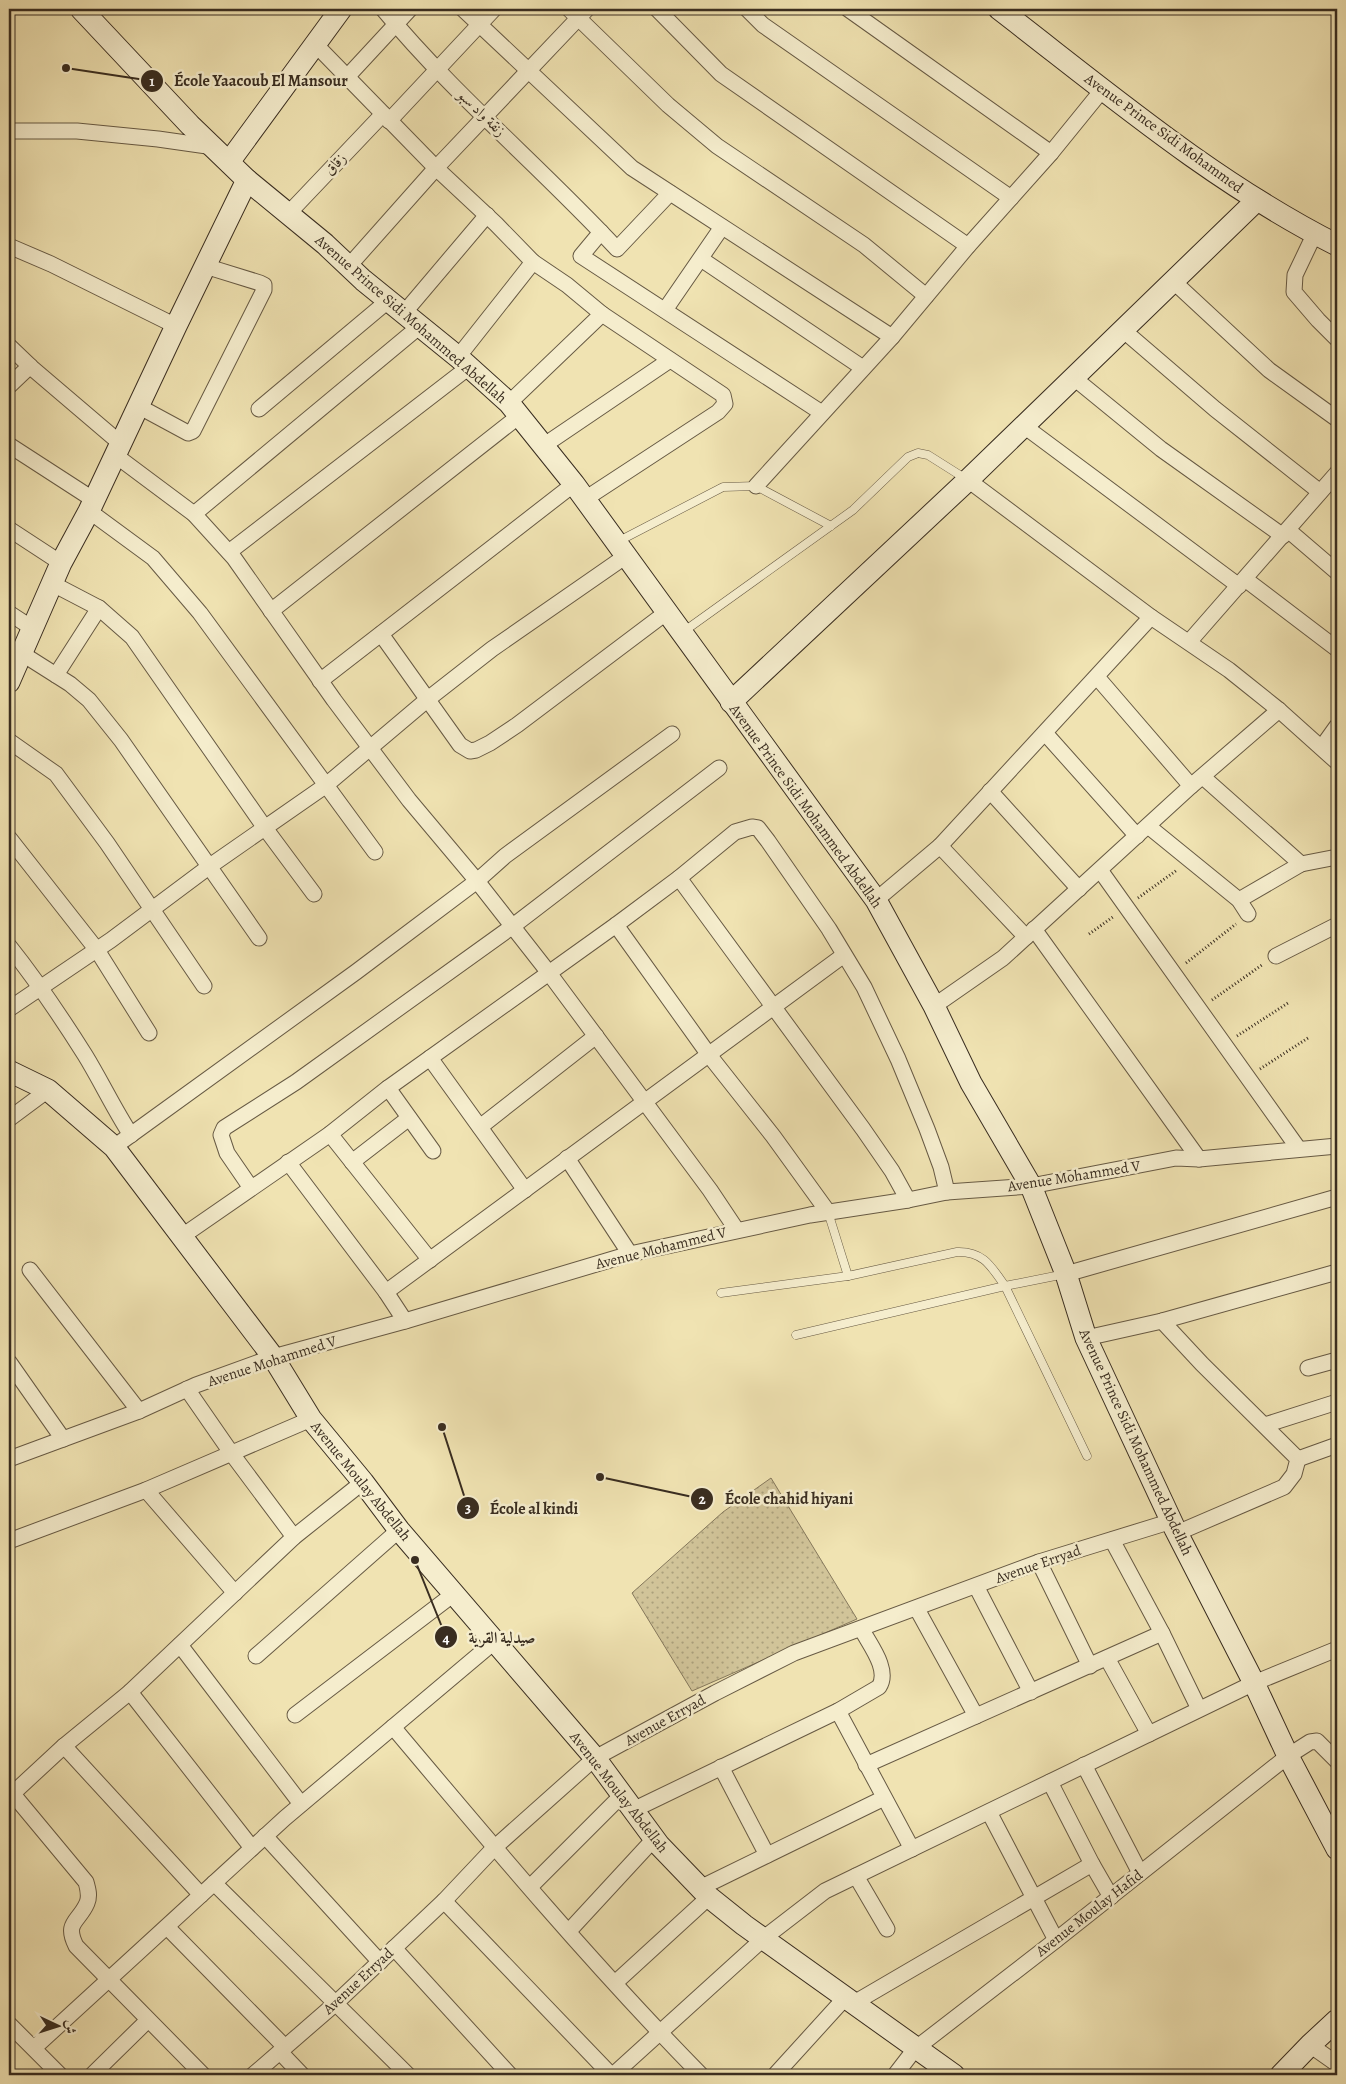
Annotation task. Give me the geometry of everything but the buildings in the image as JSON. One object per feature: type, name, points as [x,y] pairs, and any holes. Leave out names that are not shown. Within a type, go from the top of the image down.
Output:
[{"type":"street","name":"Avenue Prince Sidi Mohammed Abdellah","points":[[81,9],[190,125],[247,180],[287,215],[325,244],[348,267],[464,362],[514,409],[580,491],[876,900],[934,1006],[971,1083],[1031,1186],[1066,1274],[1086,1338],[1175,1527],[1254,1683],[1288,1756],[1337,1848]]},
{"type":"street","points":[[9,131],[77,131],[158,139],[222,155],[315,44],[341,9]]},
{"type":"street","name":"زنقة واد سبو","points":[[383,9],[437,70],[585,214],[617,249],[670,193]]},
{"type":"street","points":[[347,78],[410,9]]},
{"type":"street","points":[[463,9],[529,69],[632,168],[892,337]]},
{"type":"street","name":"زقاق","points":[[287,215],[437,70],[494,9]]},
{"type":"street","points":[[657,9],[721,74],[968,246]]},
{"type":"street","points":[[748,9],[763,24],[1011,198]]},
{"type":"street","points":[[848,9],[1051,153]]},
{"type":"street","name":"Avenue Prince Sidi Mohammed","points":[[999,9],[1191,155],[1257,200],[1337,245]]},
{"type":"street","points":[[348,267],[579,12],[668,105],[717,146],[864,245],[926,296]]},
{"type":"street","points":[[315,44],[386,118],[487,215],[532,262],[566,285],[602,314],[723,396],[725,401],[723,407],[712,417],[580,491],[381,634],[320,681]]},
{"type":"street","points":[[756,486],[892,337],[968,246],[1051,153],[1103,89]]},
{"type":"street","points":[[9,682],[61,563],[91,505],[247,180]]},
{"type":"street","points":[[732,702],[968,480],[1257,200]]},
{"type":"street","points":[[194,514],[404,313],[487,215]]},
{"type":"street","points":[[665,310],[722,228]]},
{"type":"street","points":[[601,232],[581,256],[822,413]]},
{"type":"street","points":[[1315,233],[1295,275],[1294,292],[1337,340]]},
{"type":"street","points":[[9,246],[51,264],[176,326]]},
{"type":"street","points":[[701,259],[863,368]]},
{"type":"street","points":[[229,552],[464,362],[532,262]]},
{"type":"street","points":[[138,406],[188,433],[193,432],[264,290],[264,285],[260,283],[205,266]]},
{"type":"street","points":[[1174,281],[1270,370],[1337,419]]},
{"type":"street","points":[[259,409],[404,313]]},
{"type":"street","points":[[271,611],[514,409],[602,314]]},
{"type":"street","points":[[1123,330],[1215,409],[1320,492]]},
{"type":"street","points":[[9,346],[118,449],[194,514],[229,552],[370,748],[409,800],[513,926],[549,973],[710,1190],[736,1229]]},
{"type":"street","points":[[543,446],[670,360]]},
{"type":"street","points":[[9,386],[30,366]]},
{"type":"street","points":[[1074,378],[1161,449],[1286,533],[1337,572]]},
{"type":"street","points":[[1024,426],[1337,649]]},
{"type":"street","points":[[9,445],[91,505],[153,558],[188,599],[375,852]]},
{"type":"street","points":[[1189,642],[1320,492],[1335,479]]},
{"type":"street","points":[[968,480],[1150,618],[1229,670],[1279,710],[1337,762]]},
{"type":"street","points":[[9,529],[61,563]]},
{"type":"street","points":[[9,1009],[97,950],[210,866],[326,786],[428,699],[622,549]]},
{"type":"street","points":[[53,584],[99,608],[132,637],[265,828],[314,894]]},
{"type":"street","points":[[56,675],[99,608]]},
{"type":"street","points":[[381,634],[460,745],[465,749],[476,750],[517,725],[667,612]]},
{"type":"street","points":[[9,613],[32,628]]},
{"type":"street","points":[[876,900],[940,846],[1150,618]]},
{"type":"street","points":[[21,653],[56,675],[89,700],[121,740],[259,938]]},
{"type":"street","points":[[1097,677],[1197,782],[1302,864]]},
{"type":"street","points":[[934,1006],[1003,958],[1279,710]]},
{"type":"street","points":[[1322,747],[1337,726]]},
{"type":"street","points":[[1045,732],[1143,831],[1239,900],[1248,914]]},
{"type":"street","points":[[9,946],[42,987],[86,1057],[113,1108],[122,1141],[356,972],[477,882],[506,856],[672,734]]},
{"type":"street","points":[[9,741],[56,774],[106,843],[204,986]]},
{"type":"street","points":[[251,1188],[224,1147],[220,1135],[224,1128],[296,1082],[513,926],[719,768]]},
{"type":"street","points":[[990,791],[1078,889]]},
{"type":"street","points":[[182,1237],[330,1134],[388,1088],[616,925],[679,878],[735,832],[752,827],[758,828],[768,841],[864,987],[898,1059],[927,1129],[941,1167],[947,1192]]},
{"type":"street","points":[[9,838],[97,950],[149,1033]]},
{"type":"street","points":[[940,846],[1030,933],[1199,1159]]},
{"type":"street","points":[[1239,900],[1302,864],[1337,857]]},
{"type":"street","points":[[1100,870],[1298,1148]]},
{"type":"street","points":[[679,878],[863,1130],[892,1171],[908,1200]]},
{"type":"street","points":[[616,925],[709,1055],[773,1136],[828,1212]]},
{"type":"street","points":[[1276,956],[1337,925]]},
{"type":"street","points":[[386,1292],[844,955]]},
{"type":"street","points":[[480,1128],[596,1036]]},
{"type":"street","points":[[430,1058],[525,1190]]},
{"type":"street","name":"Avenue Moulay Abdellah","points":[[9,1071],[48,1090],[122,1141],[182,1237],[274,1357],[311,1419],[363,1482],[399,1530],[596,1758],[654,1839],[705,1892],[764,1938],[915,2049],[954,2075]]},
{"type":"street","points":[[388,1088],[433,1151]]},
{"type":"street","points":[[9,1119],[48,1090]]},
{"type":"street","points":[[352,1162],[410,1118]]},
{"type":"street","points":[[330,1134],[430,1260]]},
{"type":"street","name":"Avenue Mohammed V","points":[[9,1459],[139,1411],[187,1389],[274,1357],[405,1321],[630,1254],[736,1229],[947,1192],[1031,1186],[1176,1158],[1199,1159],[1298,1148],[1337,1146]]},
{"type":"street","points":[[567,1158],[630,1254]]},
{"type":"street","points":[[288,1162],[386,1292],[405,1321]]},
{"type":"street","points":[[1066,1274],[1337,1197]]},
{"type":"street","points":[[30,1270],[139,1411]]},
{"type":"street","points":[[1086,1338],[1162,1321],[1337,1272]]},
{"type":"street","points":[[1162,1321],[1202,1364],[1298,1459],[1337,1445]]},
{"type":"street","points":[[1308,1368],[1337,1360]]},
{"type":"street","points":[[9,1362],[63,1439]]},
{"type":"street","points":[[187,1389],[232,1454],[294,1537]]},
{"type":"street","points":[[1265,1425],[1337,1402]]},
{"type":"street","points":[[9,1541],[146,1490],[311,1419]]},
{"type":"street","name":"Avenue Erryad","points":[[253,2075],[336,2003],[444,1901],[494,1848],[596,1758],[715,1692],[794,1653],[862,1630],[1039,1562],[1112,1540],[1175,1527],[1284,1487],[1294,1474],[1298,1459]]},
{"type":"street","points":[[203,2075],[82,1953],[73,1940],[72,1923],[87,1903],[89,1896],[86,1882],[10,1795],[64,1746],[130,1692],[294,1537],[363,1482]]},
{"type":"street","points":[[146,1490],[235,1593]]},
{"type":"street","points":[[256,1656],[399,1530]]},
{"type":"street","points":[[1112,1540],[1200,1709]]},
{"type":"street","points":[[1039,1562],[1090,1666]]},
{"type":"street","points":[[976,1586],[1030,1692]]},
{"type":"street","points":[[296,1715],[454,1593]]},
{"type":"street","points":[[917,1609],[976,1716]]},
{"type":"street","points":[[530,1887],[627,1802],[721,1767],[838,1711],[879,1688],[882,1682],[881,1668],[862,1630]]},
{"type":"street","points":[[866,1765],[1162,1633]]},
{"type":"street","points":[[34,2048],[301,1804],[494,1642]]},
{"type":"street","points":[[180,1645],[301,1804]]},
{"type":"street","points":[[444,1901],[612,2075],[764,1938],[825,1891],[1254,1683],[1335,1654]]},
{"type":"street","points":[[1107,1658],[1148,1734]]},
{"type":"street","points":[[130,1692],[252,1848]]},
{"type":"street","points":[[838,1711],[912,1849]]},
{"type":"street","points":[[393,1727],[494,1848],[659,2032],[701,2075]]},
{"type":"street","name":"Avenue Moulay Hafid","points":[[895,2075],[915,2049],[1111,1897],[1288,1756],[1310,1742],[1317,1741],[1337,1761]]},
{"type":"street","points":[[64,1746],[201,1896]]},
{"type":"street","points":[[1084,1765],[1140,1873]]},
{"type":"street","points":[[721,1767],[767,1855]]},
{"type":"street","points":[[1050,1782],[1111,1897]]},
{"type":"street","points":[[615,1983],[705,1892],[767,1855],[884,1798]]},
{"type":"street","points":[[989,1812],[1056,1940]]},
{"type":"street","points":[[265,1836],[380,1962]]},
{"type":"street","points":[[569,1931],[654,1839]]},
{"type":"street","points":[[775,2075],[849,2000],[1092,1864]]},
{"type":"street","points":[[856,1876],[887,1929]]},
{"type":"street","points":[[214,1883],[408,2075]]},
{"type":"street","points":[[167,1927],[282,2049],[302,2075]]},
{"type":"street","points":[[394,1948],[510,2075]]},
{"type":"street","points":[[92,2075],[148,2020]]},
{"type":"street","points":[[1281,2075],[1337,2020]]},
{"type":"street","points":[[9,2024],[60,2075]]},
{"type":"street","points":[[1310,2045],[1337,2064]]},
{"type":"lane","points":[[681,633],[852,510],[908,457],[918,453],[928,455],[968,480]]},
{"type":"lane","points":[[622,549],[724,488],[756,486],[831,526]]},
{"type":"lane","points":[[828,1212],[848,1276]]},
{"type":"lane","points":[[721,1293],[848,1276],[957,1252],[971,1252],[991,1266],[1005,1286],[1087,1456]]},
{"type":"lane","points":[[796,1335],[1005,1286],[1066,1274]]},
{"type":"path","points":[[1173,973],[1248,914]]},
{"type":"path","points":[[1199,1009],[1276,956]]},
{"type":"path","points":[[1224,1045],[1288,1003]]},
{"type":"path","points":[[1247,1077],[1308,1038]]},
{"type":"shaded area","points":[[771,1478],[857,1619],[692,1691],[632,1593],[723,1512]]},
{"type":"place","name":"École Yaacoub El Mansour","points":[[66,68]]},
{"type":"place","name":"École al kindi","points":[[442,1427]]},
{"type":"place","name":"École chahid hiyani","points":[[600,1477]]},
{"type":"place","name":"صيدلية القرية","points":[[415,1560]]}]
